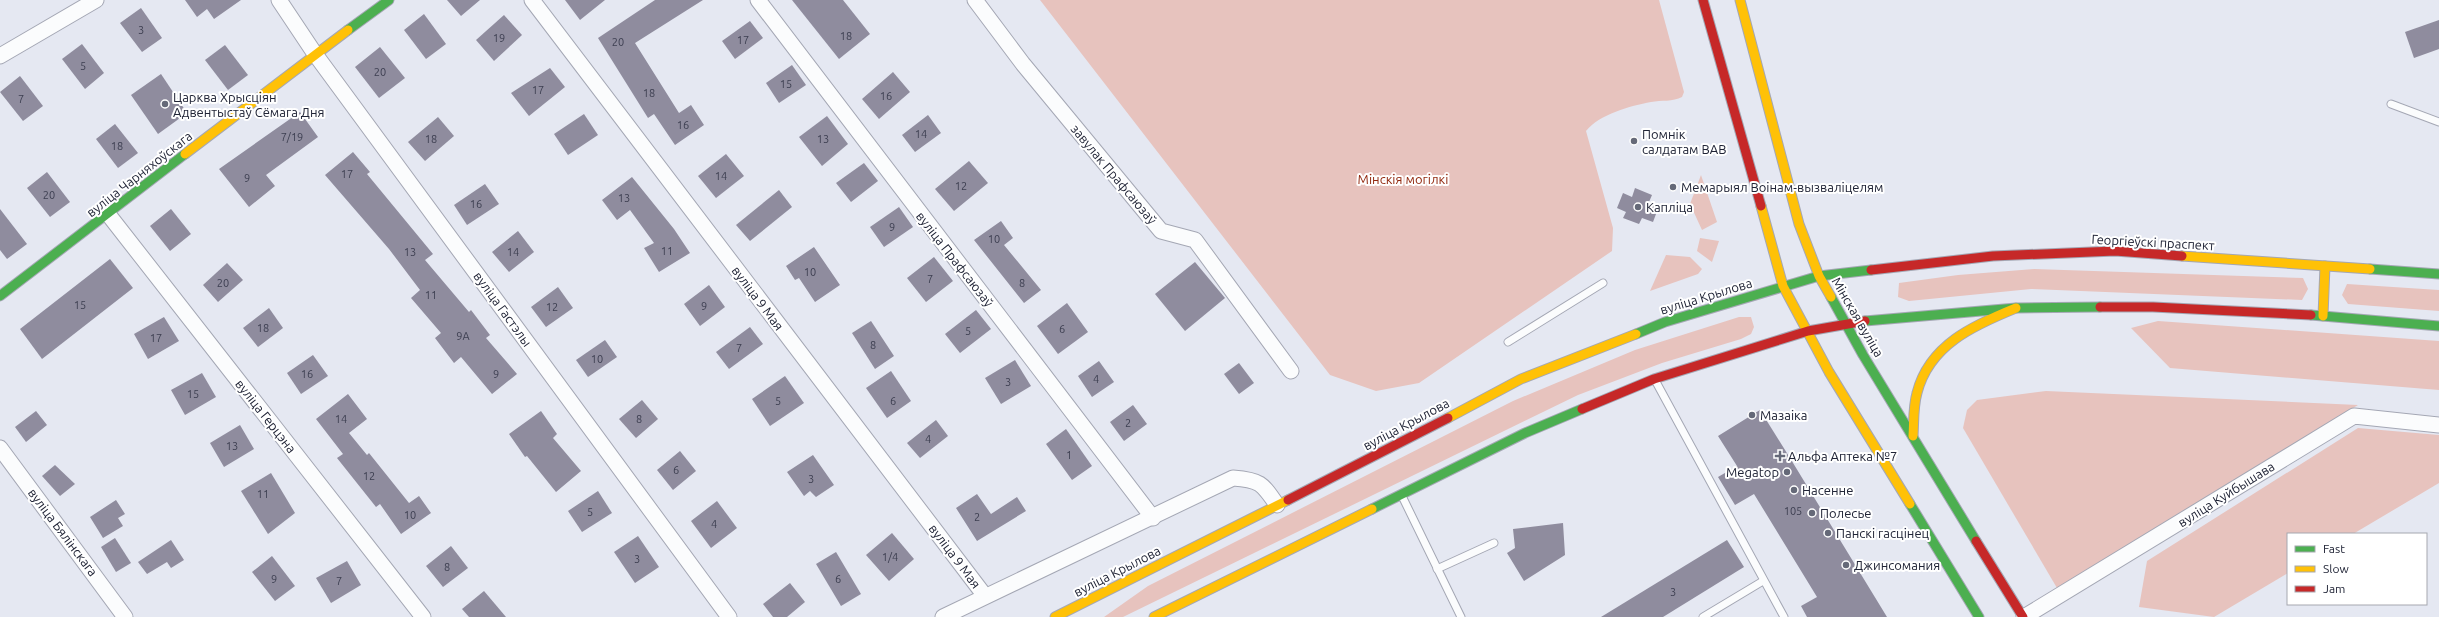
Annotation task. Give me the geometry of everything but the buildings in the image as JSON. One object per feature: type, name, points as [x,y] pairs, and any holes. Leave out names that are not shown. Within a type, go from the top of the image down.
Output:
[{"type":"main road","name":"вуліца Чарняхоўскага","points":[[0,296],[315,54],[389,0]]},
{"type":"main road","points":[[1703,0],[1782,286],[1808,331],[1829,372],[1979,617]]},
{"type":"main road","name":"Мінская вуліца","points":[[1740,0],[1799,224],[1819,276],[1913,436],[2024,617]]},
{"type":"main road","name":"Георгіеўскі праспект","points":[[1782,286],[1819,276],[1993,256],[2115,251],[2439,274]]},
{"type":"main road","points":[[2323,316],[2325,266]]},
{"type":"main road","name":"вуліца Крылова","points":[[1055,617],[1522,379],[1665,322],[1782,286]]},
{"type":"main road","points":[[1154,617],[1402,496],[1525,433],[1654,379],[1808,331],[1846,323],[2016,308],[2153,307],[2323,316],[2439,326]]},
{"type":"main road","points":[[1913,436],[1917,393],[1926,370],[1935,356],[1962,333],[2016,308]]},
{"type":"street","points":[[0,56],[96,0]]},
{"type":"street","name":"вуліца Гастэлы","points":[[279,0],[315,54],[729,617]]},
{"type":"street","name":"вуліца 9 Мая","points":[[532,0],[985,596]]},
{"type":"street","name":"вуліца Прафсаюзаў","points":[[758,0],[1153,518]]},
{"type":"street","name":"завулак Прафсаюзаў","points":[[975,0],[1023,64],[1161,231],[1195,240],[1291,371]]},
{"type":"street","name":"вуліца Герцэна","points":[[108,214],[423,617]]},
{"type":"street","name":"вуліца Куйбышава","points":[[2024,617],[2354,416],[2439,424]]},
{"type":"street","name":"вуліца Бялінскага","points":[[0,448],[123,616]]},
{"type":"street","points":[[943,617],[1153,518],[1233,478],[1247,479],[1262,484],[1277,505]]},
{"type":"lane","points":[[2391,104],[2439,122]]},
{"type":"lane","points":[[1508,342],[1603,283]]},
{"type":"lane","points":[[1654,379],[1784,617]]},
{"type":"lane","points":[[1402,496],[1461,617]]},
{"type":"lane","points":[[1437,569],[1494,543]]},
{"type":"lane","points":[[1703,617],[1763,581]]},
{"type":"green space","name":"Мінскія могілкі","points":[[1040,0],[1659,0],[1684,92],[1682,97],[1678,99],[1655,101],[1625,108],[1607,115],[1586,131],[1613,228],[1612,251],[1419,383],[1376,391],[1330,375]]},
{"type":"green space","points":[[1701,175],[1717,222],[1702,230],[1690,204]]},
{"type":"green space","points":[[1700,238],[1719,241],[1712,262],[1697,251]]},
{"type":"green space","points":[[1666,255],[1690,257],[1702,269],[1698,274],[1650,291]]},
{"type":"green space","points":[[2034,269],[2303,278],[2308,289],[2302,300],[2031,289],[1909,301],[1898,297],[1899,283],[1958,275]]},
{"type":"green space","points":[[2347,284],[2439,290],[2439,311],[2348,304],[2342,295]]},
{"type":"green space","points":[[1739,317],[1751,317],[1754,327],[1751,334],[1741,339],[1662,363],[1578,395],[1123,617],[1104,617],[1148,586],[1513,401],[1635,350]]},
{"type":"green space","points":[[2158,321],[2439,341],[2439,390],[2170,368],[2131,328]]},
{"type":"green space","points":[[2046,391],[2358,405],[2057,588],[1963,428],[1967,410],[1977,400]]},
{"type":"green space","points":[[2358,428],[2439,435],[2439,483],[2355,533],[2287,533],[2287,574],[2214,617],[2139,607],[2147,561]]},
{"type":"traffic: fast","points":[[348,30],[389,0]]},
{"type":"traffic: fast","points":[[0,296],[185,154]]},
{"type":"traffic: fast","points":[[2370,269],[2439,274]]},
{"type":"traffic: fast","points":[[1636,334],[1665,322],[1819,276],[1871,270]]},
{"type":"traffic: fast","points":[[1831,297],[1863,355],[1976,541]]},
{"type":"traffic: fast","points":[[1865,321],[2016,308],[2100,307]]},
{"type":"traffic: fast","points":[[2311,315],[2439,326]]},
{"type":"traffic: fast","points":[[1372,509],[1525,433],[1582,409]]},
{"type":"traffic: fast","points":[[1910,504],[1979,617]]},
{"type":"traffic: slow","points":[[1740,0],[1799,224],[1819,276],[1831,297]]},
{"type":"traffic: slow","points":[[185,154],[348,30]]},
{"type":"traffic: slow","points":[[1761,206],[1783,286],[1829,372],[1910,504]]},
{"type":"traffic: slow","points":[[2182,256],[2370,269]]},
{"type":"traffic: slow","points":[[2323,316],[2325,266]]},
{"type":"traffic: slow","points":[[1913,436],[1914,409],[1917,393],[1923,376],[1932,362],[1943,349],[1955,339],[1984,322],[2016,308]]},
{"type":"traffic: slow","points":[[1448,418],[1521,379],[1636,334]]},
{"type":"traffic: slow","points":[[1055,617],[1288,500]]},
{"type":"traffic: slow","points":[[1154,617],[1372,509]]},
{"type":"traffic: jam","points":[[1703,0],[1761,206]]},
{"type":"traffic: jam","points":[[1871,270],[1993,256],[2115,251],[2182,256]]},
{"type":"traffic: jam","points":[[2100,307],[2153,307],[2311,315]]},
{"type":"traffic: jam","points":[[1582,409],[1654,379],[1808,331],[1865,321]]},
{"type":"traffic: jam","points":[[1288,500],[1448,418]]},
{"type":"traffic: jam","points":[[1976,541],[2023,617]]},
{"type":"place","name":"Царква Хрысціян Адвентыстаў Сёмага Дня","points":[[165,104]]},
{"type":"place","name":"Помнік салдатам ВАВ","points":[[1634,141]]},
{"type":"place","name":"Мемарыял Воінам-вызваліцелям","points":[[1673,187]]},
{"type":"place","name":"Капліца","points":[[1638,207]]},
{"type":"place","name":"Мазаіка","points":[[1752,415]]},
{"type":"place","name":"Альфа Аптека №7","points":[[1780,456]]},
{"type":"place","name":"Megatop","points":[[1787,472]]},
{"type":"place","name":"Насенне","points":[[1794,490]]},
{"type":"place","name":"Полесье","points":[[1812,513]]},
{"type":"place","name":"Панскі гасцінец","points":[[1828,533]]},
{"type":"place","name":"Джинсомания","points":[[1846,565]]}]
